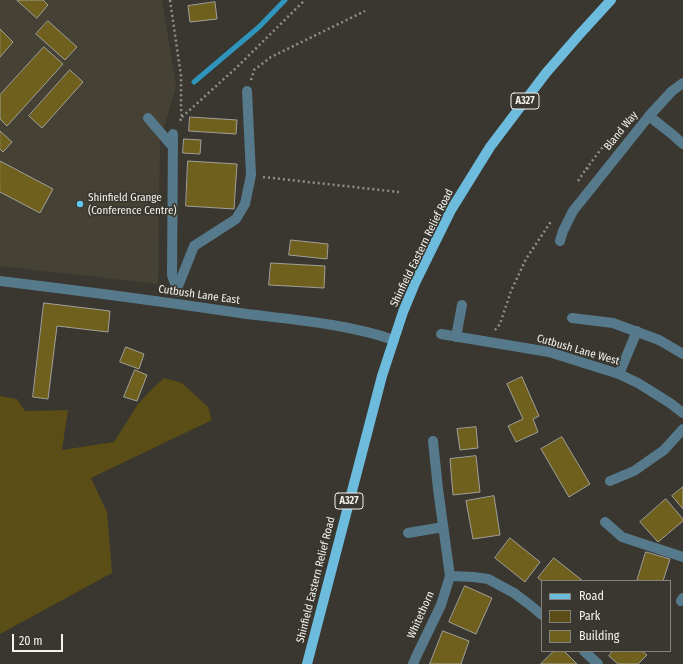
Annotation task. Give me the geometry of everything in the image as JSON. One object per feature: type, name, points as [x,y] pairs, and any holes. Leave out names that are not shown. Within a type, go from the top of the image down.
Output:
[{"type":"main road","name":"Shinfield Eastern Relief Road","points":[[307,664],[382,376],[403,312],[416,283],[451,210],[490,147],[546,73],[611,0]]},
{"type":"street","name":"Bland Way","points":[[560,241],[563,231],[573,211],[649,116],[672,91],[683,83]]},
{"type":"street","points":[[176,304],[177,289],[194,246],[236,219],[245,204],[250,176],[247,91]]},
{"type":"street","name":"Bland Way","points":[[649,116],[683,144]]},
{"type":"street","points":[[148,118],[173,147]]},
{"type":"street","points":[[173,134],[172,275],[177,289]]},
{"type":"street","name":"Cutbush Lane East","points":[[0,281],[345,327],[394,340]]},
{"type":"street","points":[[456,336],[462,305]]},
{"type":"street","points":[[572,318],[613,323],[659,340],[680,352]]},
{"type":"street","points":[[619,374],[637,331]]},
{"type":"street","name":"Cutbush Lane West","points":[[441,334],[549,352],[619,374],[638,383],[683,413]]},
{"type":"street","points":[[610,480],[634,471],[664,450],[683,429]]},
{"type":"street","name":"Whitethorn","points":[[413,664],[441,605],[450,576],[433,441]]},
{"type":"street","points":[[605,522],[622,537],[683,557]]},
{"type":"street","points":[[408,533],[443,527]]},
{"type":"street","points":[[450,576],[488,579],[514,593],[541,614]]},
{"type":"street","points":[[585,652],[593,662]]},
{"type":"path","points":[[170,0],[181,76],[182,117]]},
{"type":"path","points":[[173,134],[182,117],[236,68],[304,0]]},
{"type":"path","points":[[247,91],[254,70],[271,56],[365,12]]},
{"type":"path","points":[[577,182],[586,169],[612,161]]},
{"type":"path","points":[[250,176],[399,192]]},
{"type":"path","points":[[487,342],[500,324],[511,291],[526,259],[556,214]]},
{"type":"shaded area","name":"Shinfield Grange (Conference Centre)","points":[[0,0],[162,0],[176,87],[160,141],[158,284],[0,266]]},
{"type":"green space","points":[[164,378],[182,383],[208,407],[212,420],[91,478],[107,512],[112,573],[0,634],[0,396],[17,399],[25,411],[68,410],[62,450],[114,442],[138,404]]},
{"type":"building","points":[[17,0],[43,0],[48,5],[37,18]]},
{"type":"building","points":[[215,2],[217,19],[190,22],[188,6]]},
{"type":"building","points":[[48,21],[77,47],[65,60],[36,34]]},
{"type":"building","points":[[0,29],[13,42],[0,57]]},
{"type":"building","points":[[44,47],[63,64],[7,126],[0,119],[0,95]]},
{"type":"building","points":[[70,70],[83,82],[42,128],[29,116]]},
{"type":"building","points":[[190,117],[237,120],[236,134],[189,131]]},
{"type":"building","points":[[0,131],[12,142],[3,152],[0,149]]},
{"type":"building","points":[[184,139],[201,140],[200,154],[183,153]]},
{"type":"building","points":[[0,161],[53,189],[40,213],[0,192]]},
{"type":"building","points":[[188,161],[237,164],[234,209],[186,206]]},
{"type":"building","points":[[291,240],[328,244],[327,259],[289,255]]},
{"type":"building","points":[[271,263],[325,266],[324,288],[269,285]]},
{"type":"building","points":[[44,303],[110,311],[108,332],[57,326],[48,399],[33,397]]},
{"type":"building","points":[[126,347],[144,354],[139,369],[120,362]]},
{"type":"building","points":[[135,370],[147,375],[137,401],[124,397]]},
{"type":"building","points":[[522,377],[539,416],[533,419],[538,432],[516,442],[508,426],[523,419],[507,384]]},
{"type":"building","points":[[476,427],[478,448],[460,450],[457,429]]},
{"type":"building","points":[[562,437],[590,484],[569,497],[541,449]]},
{"type":"building","points":[[476,456],[480,492],[453,495],[450,459]]},
{"type":"building","points":[[683,487],[683,509],[672,496]]},
{"type":"building","points":[[494,496],[500,535],[473,539],[466,501]]},
{"type":"building","points":[[666,499],[683,519],[683,521],[658,542],[640,522]]},
{"type":"building","points":[[510,538],[540,562],[525,582],[495,558]]},
{"type":"building","points":[[646,552],[670,559],[663,580],[637,580]]},
{"type":"building","points":[[554,558],[582,580],[541,580],[538,578]]},
{"type":"building","points":[[465,586],[492,598],[476,634],[449,622]]},
{"type":"building","points":[[443,631],[469,641],[461,664],[430,664]]},
{"type":"building","points":[[553,652],[565,652],[577,664],[541,664]]},
{"type":"building","points":[[612,652],[643,652],[647,655],[638,664],[618,664],[609,656]]},
{"type":"waterway","points":[[194,82],[259,27],[285,0]]},
{"type":"place","name":"Shinfield Grange (Conference Centre)","points":[[80,204]]}]
